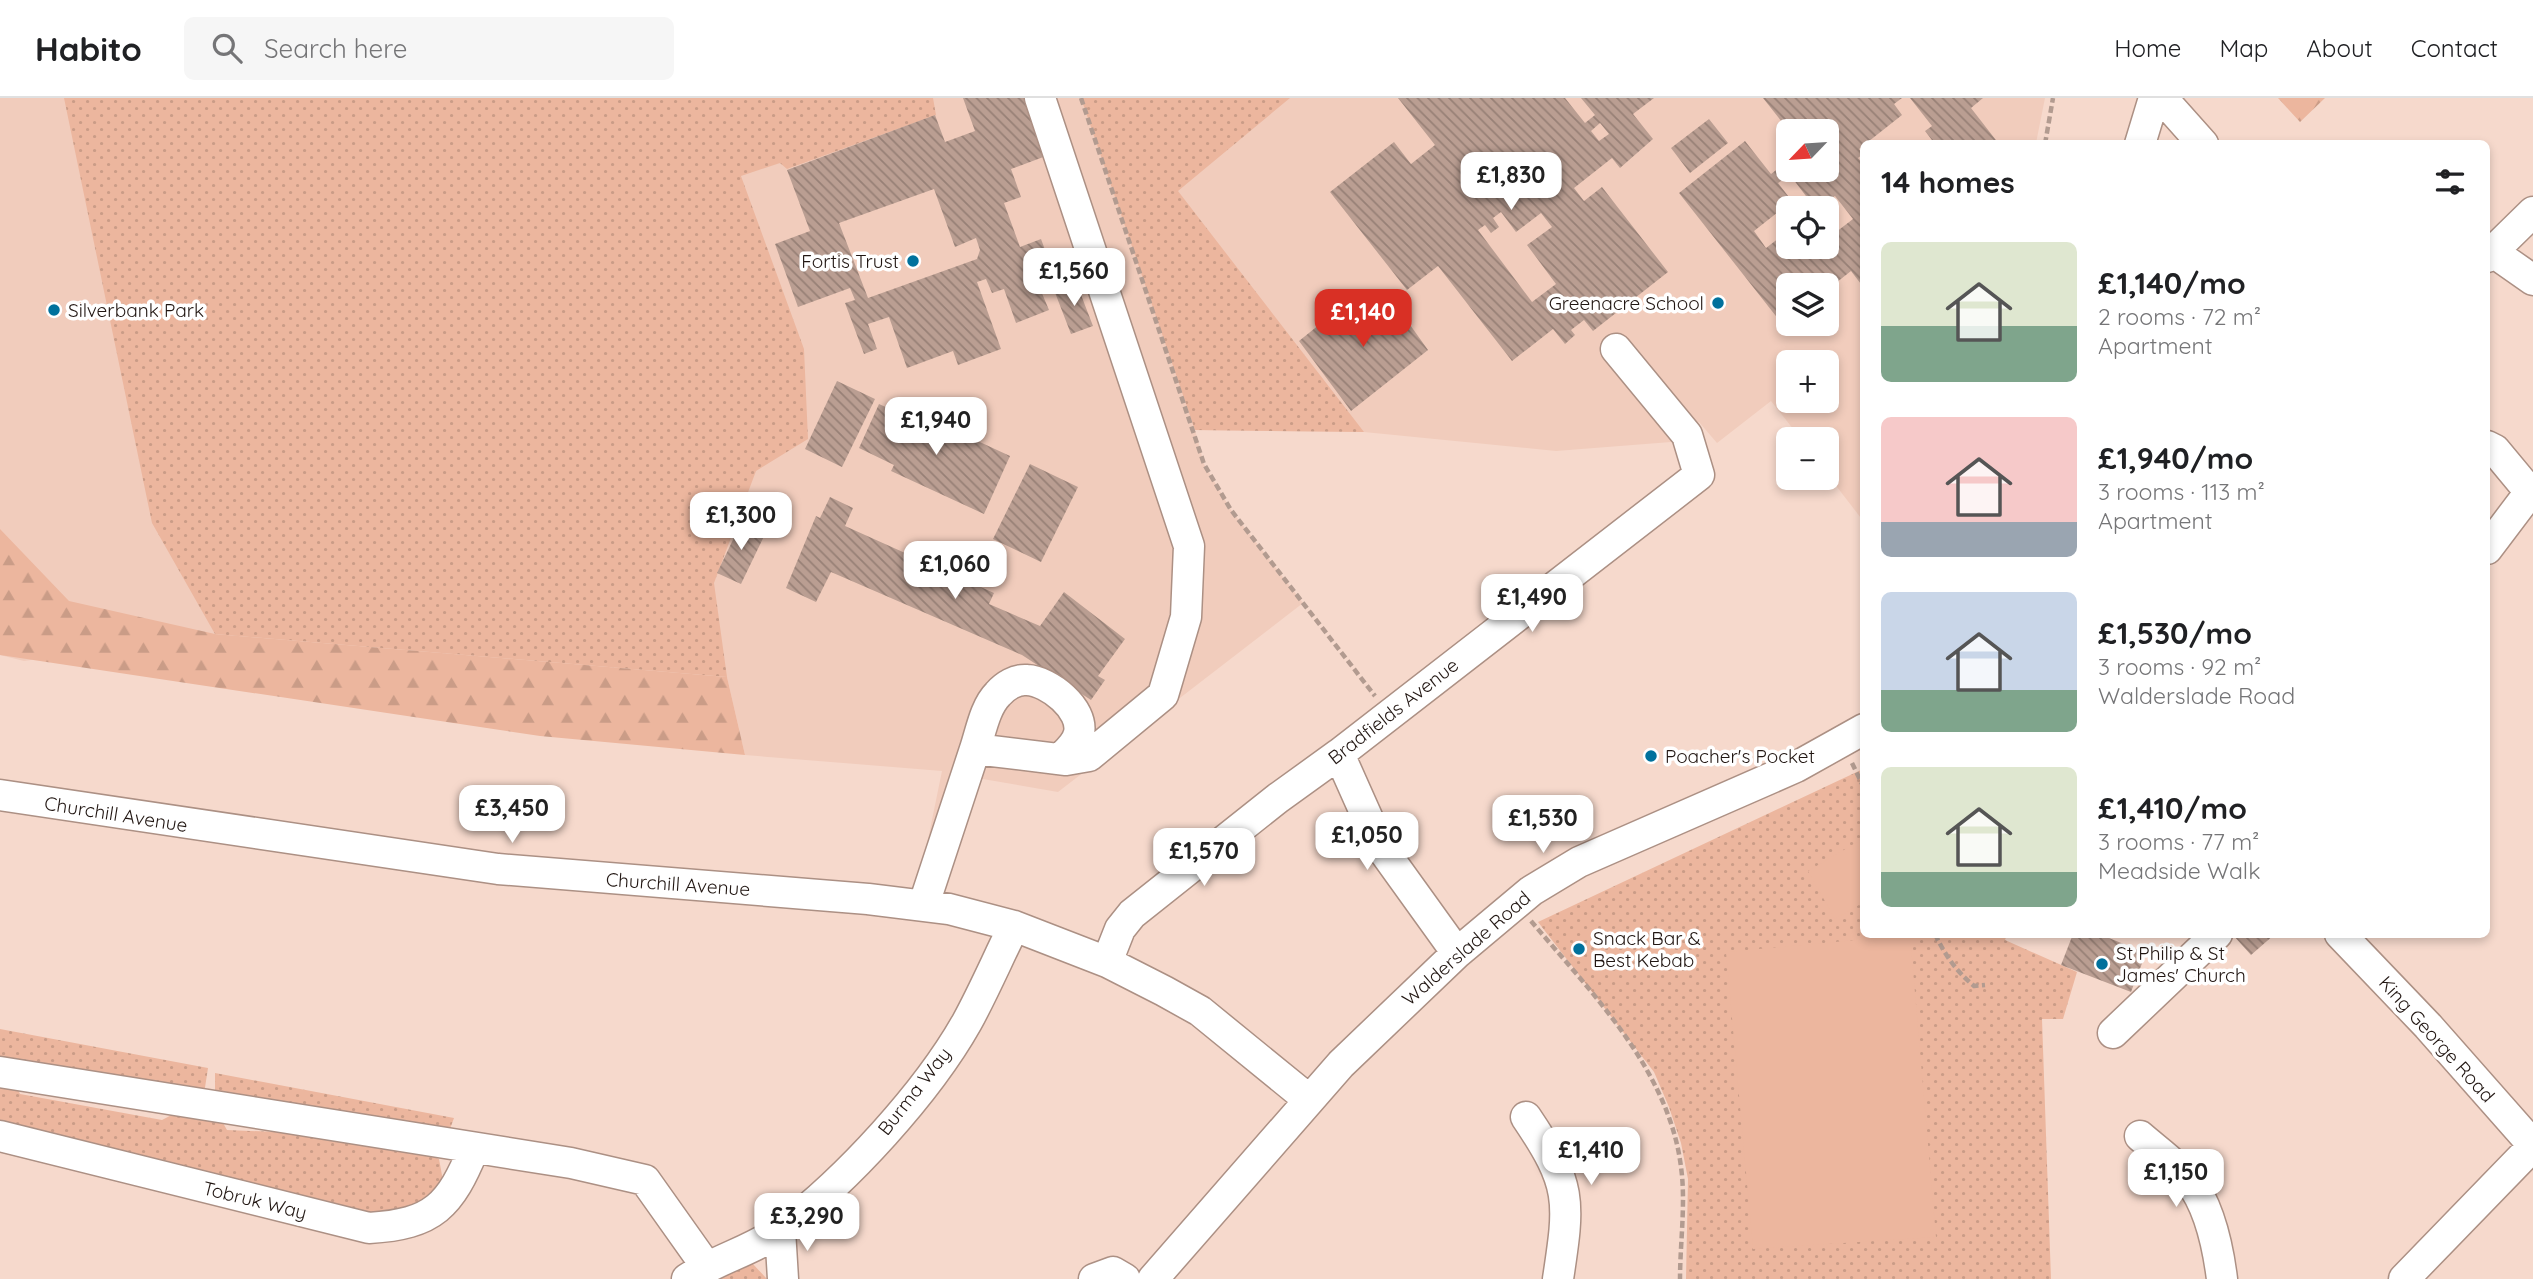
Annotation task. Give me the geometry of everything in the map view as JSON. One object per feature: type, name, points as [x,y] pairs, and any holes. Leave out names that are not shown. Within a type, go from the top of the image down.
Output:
[{"type":"street","points":[[975,749],[1060,759],[1088,756],[1163,695],[1186,617],[1189,545],[1040,98]]},
{"type":"street","points":[[2141,140],[2154,98]]},
{"type":"street","points":[[2162,98],[2199,140]]},
{"type":"street","points":[[2533,212],[2490,254],[2533,280]]},
{"type":"street","name":"Bradfields Avenue","points":[[1107,962],[1120,929],[1132,914],[1278,798],[1339,754],[1699,475],[1687,435],[1616,349]]},
{"type":"street","points":[[2490,448],[2531,489],[2490,545]]},
{"type":"street","points":[[924,904],[975,749],[996,696],[1008,685],[1024,679],[1035,681],[1056,693],[1076,711],[1080,731],[1075,744],[1060,759]]},
{"type":"street","name":"Walderslade Road","points":[[1153,1279],[1308,1100],[1397,1008],[1531,891],[1579,862],[1796,767],[1860,731]]},
{"type":"street","points":[[1339,754],[1380,846],[1457,953]]},
{"type":"street","name":"Churchill Avenue","points":[[0,795],[79,809],[498,869],[924,904],[1014,926],[1107,962],[1199,1011],[1308,1100]]},
{"type":"street","name":"Burma Way","points":[[697,1273],[780,1230],[869,1147],[915,1096],[966,1024],[1014,926]]},
{"type":"street","points":[[2113,1033],[2213,938]]},
{"type":"street","name":"King George Road","points":[[2344,938],[2428,1026],[2533,1145]]},
{"type":"street","points":[[0,1072],[570,1163],[645,1180],[697,1273]]},
{"type":"street","points":[[1526,1118],[1552,1155],[1567,1194],[1558,1279]]},
{"type":"street","name":"Tobruk Way","points":[[0,1136],[369,1228],[422,1221],[447,1203],[460,1183],[474,1148]]},
{"type":"street","points":[[2140,1136],[2190,1180],[2206,1212],[2218,1252],[2222,1279]]},
{"type":"street","points":[[2404,1279],[2533,1145]]},
{"type":"street","points":[[780,1230],[783,1279]]},
{"type":"street","points":[[1094,1279],[1113,1272],[1125,1279]]},
{"type":"path","points":[[1081,98],[1204,464],[1231,510],[1389,714]]},
{"type":"path","points":[[2046,140],[2053,98]]},
{"type":"path","points":[[1516,904],[1595,999],[1652,1076],[1671,1124],[1682,1168],[1680,1279]]},
{"type":"path","points":[[1937,938],[1951,963],[1966,979],[1974,986],[1985,985]]},
{"type":"shaded area","points":[[0,98],[2045,98],[2037,140],[1860,140],[1860,517],[1839,490],[1839,427],[1792,427],[1780,413],[1839,413],[1839,350],[1776,350],[1776,407],[1771,401],[1717,443],[1699,422],[1671,442],[1556,451],[1364,432],[1195,430],[1204,464],[1231,510],[1303,603],[1058,792],[977,778],[925,854],[942,771],[745,755],[727,677],[215,634],[24,661],[0,655]]},
{"type":"green space","points":[[64,98],[933,98],[936,115],[787,169],[780,163],[741,176],[804,349],[808,439],[756,471],[714,583],[727,677],[215,634],[152,523]]},
{"type":"green space","points":[[1081,98],[1290,98],[1178,191],[1364,432],[1195,430]]},
{"type":"green space","points":[[2278,98],[2325,98],[2300,122]]},
{"type":"green space","points":[[0,529],[69,601],[215,634],[727,677],[745,755],[540,736],[0,655]]},
{"type":"green space","points":[[1860,770],[1860,938],[2006,938],[2005,940],[2077,972],[2063,1019],[2042,1019],[2051,1279],[1686,1279],[1688,1179],[1681,1143],[1669,1107],[1654,1072],[1538,922]]},
{"type":"green space","points":[[1860,840],[1860,904],[1835,919],[1808,871]]},
{"type":"green space","points":[[1878,938],[1910,938],[1936,1237],[1753,1249],[1726,952]]},
{"type":"green space","points":[[0,1029],[208,1068],[204,1094],[0,1059]]},
{"type":"green space","points":[[215,1073],[454,1118],[447,1137],[215,1098]]},
{"type":"green space","points":[[0,1078],[14,1081],[20,1094],[162,1120],[185,1108],[219,1116],[227,1130],[278,1132],[287,1127],[417,1148],[439,1159],[444,1186],[433,1204],[379,1221],[0,1127]]},
{"type":"green space","points":[[752,1263],[767,1279],[716,1279],[737,1266]]},
{"type":"building","points":[[963,98],[1024,98],[1046,156],[1011,169],[1021,197],[1004,203],[1020,247],[1041,239],[1058,285],[1041,291],[1049,310],[1016,323],[1004,289],[992,293],[986,279],[977,282],[1001,349],[958,365],[953,351],[907,368],[889,317],[868,324],[877,349],[864,354],[845,303],[855,300],[850,288],[798,307],[775,244],[810,231],[787,170],[935,115],[945,142],[975,131]],"holes":[[[934,189],[955,247],[976,238],[980,250],[977,259],[868,298],[839,223]]]},
{"type":"building","points":[[1398,98],[1565,98],[1585,123],[1595,115],[1581,98],[1654,98],[1633,114],[1653,139],[1620,168],[1612,158],[1574,188],[1584,201],[1602,187],[1668,272],[1593,331],[1584,320],[1571,330],[1575,335],[1565,344],[1553,329],[1512,361],[1438,266],[1407,290],[1330,192],[1394,142],[1411,164],[1435,145]],"holes":[[[1600,123],[1609,134],[1599,141],[1591,131]],[[1501,212],[1516,232],[1541,213],[1552,227],[1527,245],[1556,284],[1532,302],[1478,230],[1485,225],[1491,233],[1499,227],[1493,218]]]},
{"type":"building","points":[[1763,98],[1902,98],[1894,104],[1902,115],[1870,140],[1860,140],[1860,283],[1851,271],[1839,280],[1839,273],[1776,273],[1776,316],[1679,193],[1745,141],[1771,174],[1776,170],[1776,182],[1780,182],[1788,196],[1776,196],[1776,214],[1754,231],[1766,248],[1776,240],[1776,259],[1839,259],[1839,230],[1853,219],[1839,201],[1839,196],[1806,196],[1795,182],[1839,182],[1839,119],[1780,119]]},
{"type":"building","points":[[1910,98],[1983,98],[1971,108],[1996,140],[1932,140],[1925,131],[1932,126]]},
{"type":"building","points":[[1709,119],[1728,143],[1690,173],[1671,148]]},
{"type":"building","points":[[1076,282],[1093,326],[1071,334],[1054,290]]},
{"type":"building","points":[[1388,294],[1428,350],[1351,411],[1299,341],[1351,299],[1361,314]]},
{"type":"building","points":[[837,381],[875,399],[842,467],[805,449]]},
{"type":"building","points":[[879,404],[914,420],[917,413],[1010,456],[984,514],[891,471],[894,465],[859,448]]},
{"type":"building","points":[[1030,464],[1078,487],[1041,562],[993,539]]},
{"type":"building","points":[[830,497],[853,508],[845,526],[994,593],[989,604],[1040,626],[1064,592],[1125,639],[1098,676],[1105,680],[1091,700],[1022,655],[831,572],[816,602],[786,588],[816,516],[820,518]]},
{"type":"building","points":[[742,521],[766,532],[741,584],[717,573]]},
{"type":"building","name":"St Philip & St James' Church","points":[[2071,938],[2109,938],[2146,953],[2131,992],[2061,965]]},
{"type":"building","points":[[2236,938],[2270,938],[2251,955]]},
{"type":"place","name":"Fortis Trust","points":[[913,261]]},
{"type":"place","name":"Greenacre School","points":[[1718,303]]},
{"type":"place","name":"Silverbank Park","points":[[54,310]]},
{"type":"place","name":"Poacher's Pocket","points":[[1651,756]]},
{"type":"place","name":"Snack Bar & Best Kebab","points":[[1579,949]]},
{"type":"place","name":"St Philip & St James' Church","points":[[2102,964]]}]
